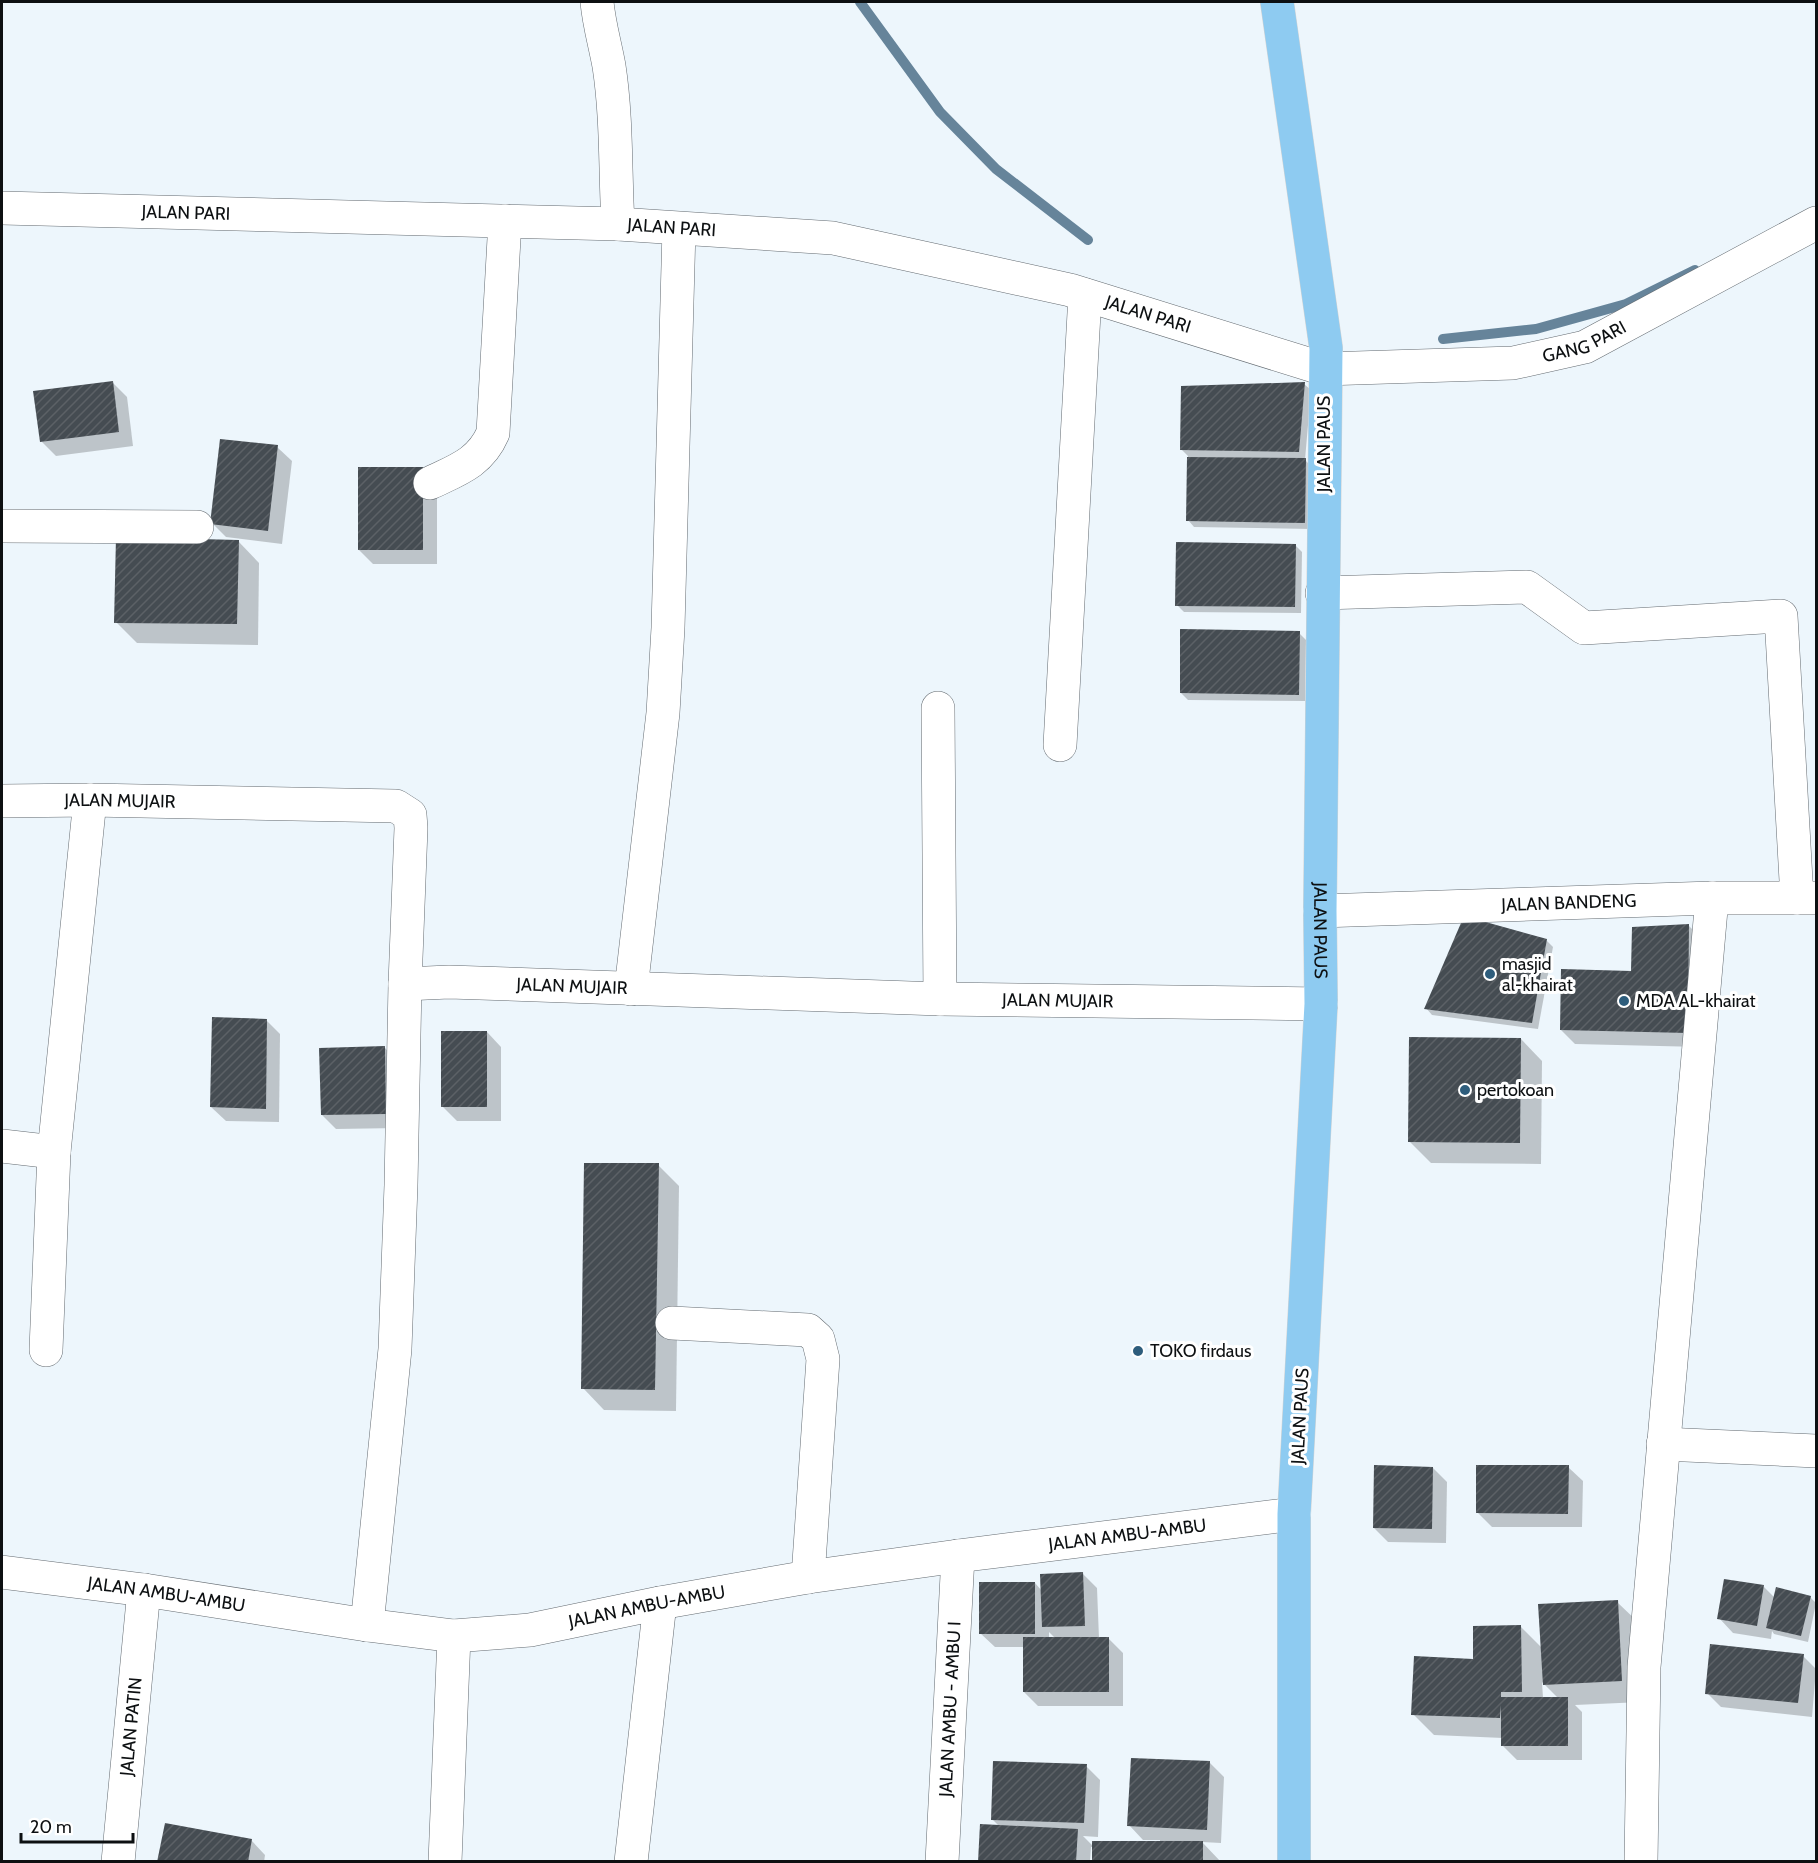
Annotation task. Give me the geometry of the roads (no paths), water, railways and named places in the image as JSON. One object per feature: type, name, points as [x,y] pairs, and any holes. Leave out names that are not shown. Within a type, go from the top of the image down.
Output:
[{"type":"main road","name":"JALAN PAUS","points":[[1277,2],[1326,348],[1324,369],[1321,1004],[1294,1514],[1294,1862]]},
{"type":"street","points":[[597,2],[600,28],[609,65],[618,224]]},
{"type":"street","name":"JALAN PARI","points":[[2,208],[618,224],[833,238],[1070,290],[1324,369]]},
{"type":"street","points":[[430,483],[471,463],[487,447],[493,433],[505,221]]},
{"type":"street","name":"GANG PARI","points":[[1324,369],[1513,363],[1585,347],[1816,223]]},
{"type":"street","points":[[631,989],[663,713],[668,628],[679,228]]},
{"type":"street","points":[[1060,745],[1085,295]]},
{"type":"street","points":[[2,526],[197,528]]},
{"type":"street","points":[[1323,593],[1527,586],[1584,628],[1780,616],[1807,898]]},
{"type":"street","points":[[938,708],[940,999]]},
{"type":"street","points":[[46,1350],[54,1152],[90,800]]},
{"type":"street","name":"JALAN MUJAIR","points":[[2,801],[90,800],[396,806],[410,815],[411,828],[405,984],[449,982],[940,999],[1321,1004]]},
{"type":"street","points":[[1641,1862],[1644,1667],[1712,898]]},
{"type":"street","name":"JALAN BANDENG","points":[[1320,911],[1712,898],[1807,898]]},
{"type":"street","points":[[367,1625],[394,1349],[401,1185],[405,984]]},
{"type":"street","points":[[2,1146],[54,1152]]},
{"type":"street","points":[[672,1323],[808,1330],[818,1339],[823,1359],[808,1577]]},
{"type":"street","points":[[1664,1444],[1816,1451]]},
{"type":"street","name":"JALAN AMBU-AMBU","points":[[2,1572],[144,1590],[367,1625],[454,1636],[530,1630],[660,1603],[808,1577],[1294,1514]]},
{"type":"street","name":"JALAN AMBU - AMBU I","points":[[942,1862],[958,1556]]},
{"type":"street","name":"JALAN PATIN","points":[[118,1862],[144,1590]]},
{"type":"street","points":[[632,1862],[660,1603]]},
{"type":"street","points":[[445,1862],[454,1636]]},
{"type":"waterway","points":[[860,2],[940,112],[996,169],[1088,240]]},
{"type":"waterway","points":[[1443,339],[1536,329],[1626,304],[1695,270]]},
{"type":"place","name":"masjid al-khairat","points":[[1490,974]]},
{"type":"place","name":"MDA AL-khairat","points":[[1624,1001]]},
{"type":"place","name":"pertokoan","points":[[1465,1090]]},
{"type":"place","name":"TOKO firdaus","points":[[1138,1351]]}]
